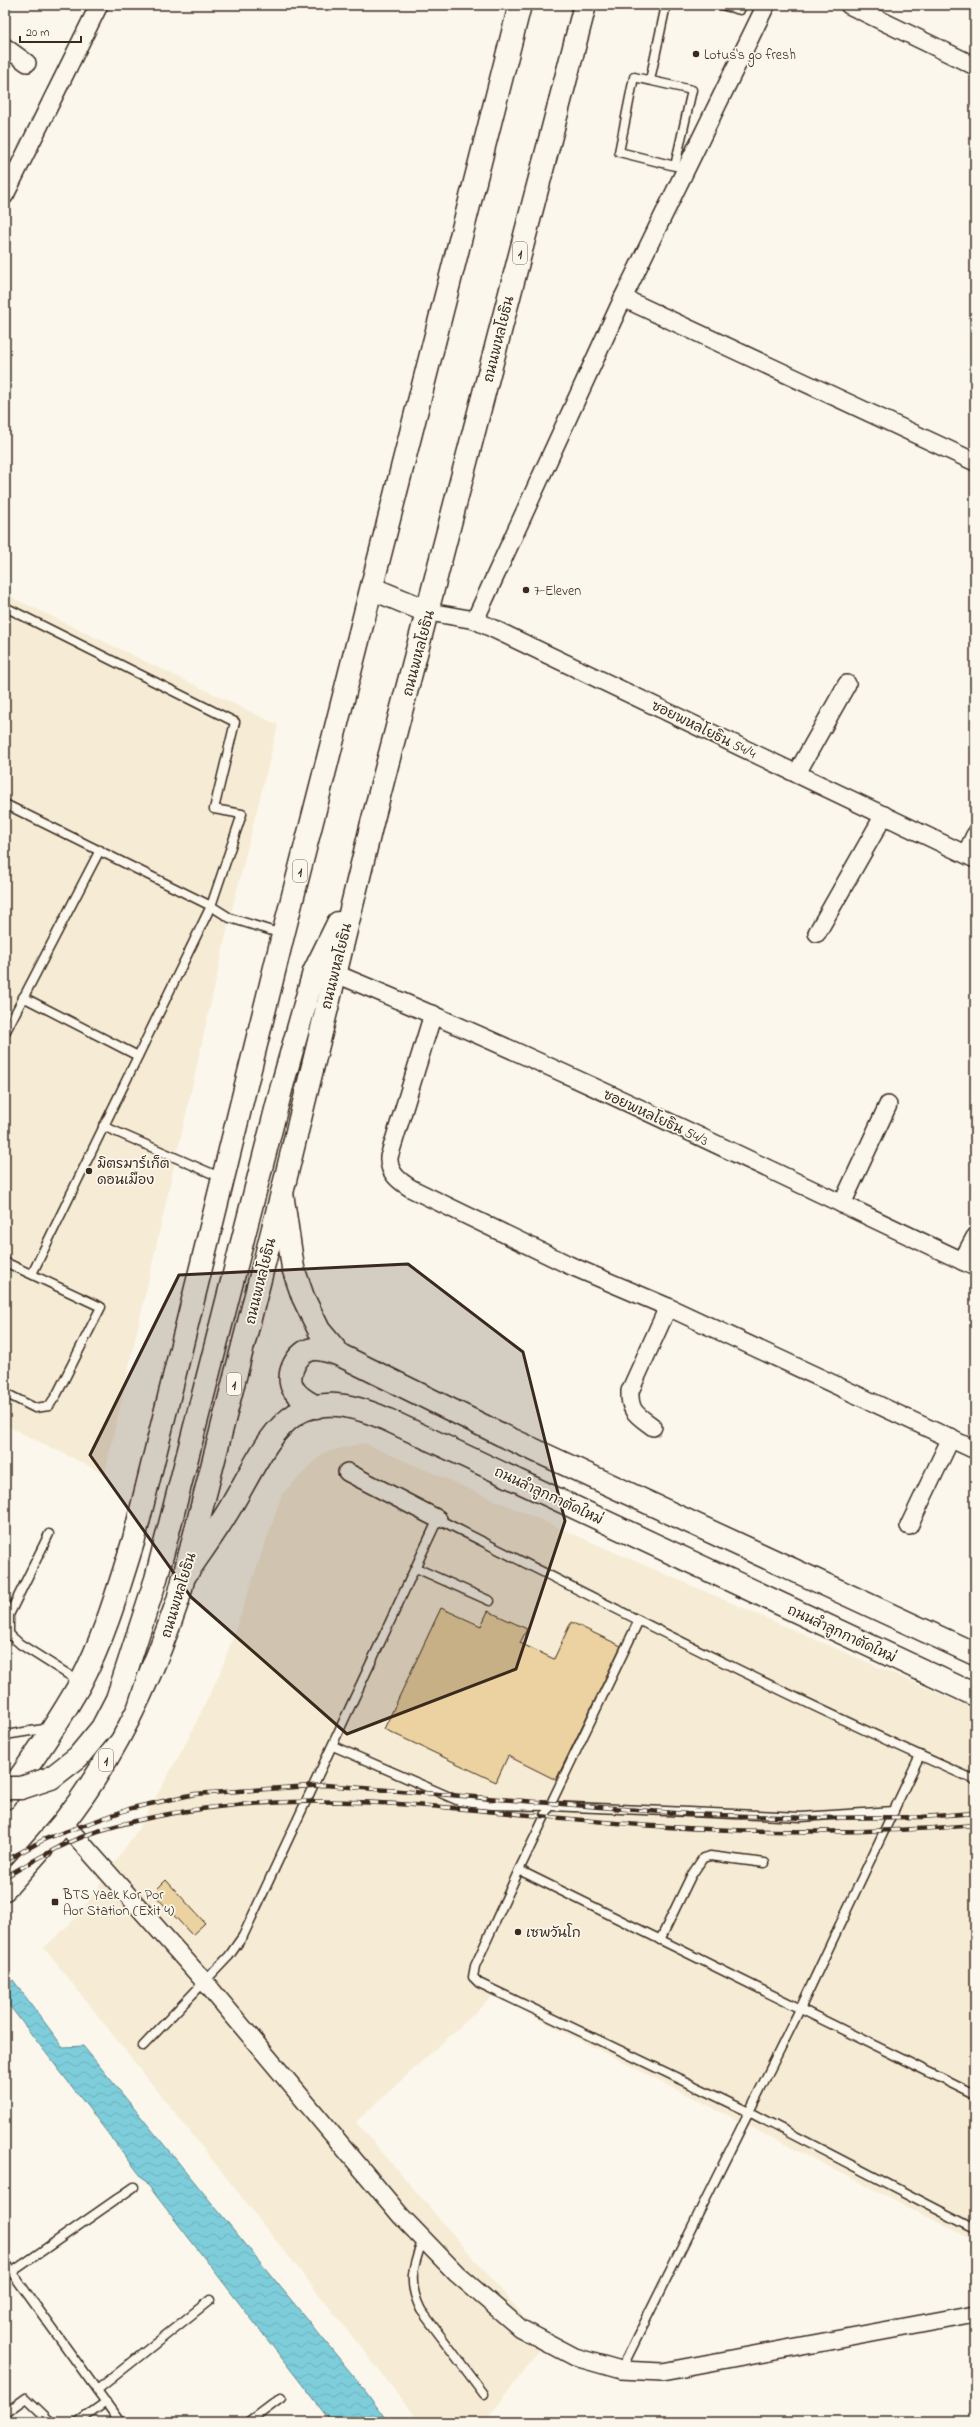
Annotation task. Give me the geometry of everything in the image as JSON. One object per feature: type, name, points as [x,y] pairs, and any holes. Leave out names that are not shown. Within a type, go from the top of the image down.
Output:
[{"type":"main road","name":"1","points":[[5,1798],[54,1727],[80,1682],[102,1633],[134,1539],[283,934],[373,589],[520,5]]},
{"type":"main road","name":"ถนนพหลโยธิน","points":[[5,1888],[63,1822],[98,1773],[132,1716],[158,1659],[185,1575],[282,1193],[334,973],[428,612],[550,132],[588,6]]},
{"type":"main road","points":[[373,589],[428,612]]},
{"type":"main road","points":[[5,1788],[21,1788],[51,1778],[78,1756],[102,1728],[117,1699],[156,1579],[282,1086],[314,972],[359,878]]},
{"type":"main road","points":[[282,1193],[293,1268],[302,1297],[319,1330],[340,1355]]},
{"type":"main road","points":[[316,1407],[300,1397],[293,1390],[290,1381],[292,1368],[302,1354],[312,1349],[322,1349],[340,1355],[502,1435],[975,1654]]},
{"type":"main road","name":"ถนนลำลูกกาตัดใหม่","points":[[185,1575],[230,1508],[261,1450],[273,1433],[288,1419],[316,1407],[340,1404],[360,1408],[975,1695]]},
{"type":"street","points":[[5,195],[99,5]]},
{"type":"street","points":[[475,620],[623,298],[766,5]]},
{"type":"street","points":[[849,5],[975,66]]},
{"type":"street","points":[[5,47],[27,63]]},
{"type":"street","points":[[623,298],[975,462]]},
{"type":"street","name":"ซอยพหลโยธิน 54/4","points":[[428,612],[475,620],[970,856]]},
{"type":"street","points":[[796,773],[847,684]]},
{"type":"street","points":[[817,933],[884,815]]},
{"type":"street","points":[[970,856],[975,835]]},
{"type":"street","name":"ซอยพหลโยธิน 54/3","points":[[334,973],[433,1014],[647,1111],[968,1264]]},
{"type":"street","points":[[433,1014],[389,1157],[388,1165],[393,1174],[412,1189],[568,1265],[668,1307],[975,1450]]},
{"type":"street","points":[[842,1204],[888,1105]]},
{"type":"street","points":[[968,1264],[975,1237]]},
{"type":"street","points":[[653,1427],[635,1413],[630,1403],[630,1391],[668,1307]]},
{"type":"street","points":[[909,1526],[951,1438]]},
{"type":"street","points":[[347,1472],[438,1519]]},
{"type":"street","points":[[63,1822],[204,1982],[423,2239],[457,2274],[520,2328],[575,2357],[621,2370],[662,2372],[975,2314]]},
{"type":"lane","points":[[650,80],[666,5]]},
{"type":"lane","points":[[720,5],[740,10],[742,5]]},
{"type":"lane","points":[[634,77],[650,80],[692,90],[675,166],[619,152],[634,77]]},
{"type":"lane","points":[[5,607],[234,722],[214,809],[242,814],[211,906],[32,1274]]},
{"type":"lane","points":[[5,804],[211,906],[230,918],[283,934]]},
{"type":"lane","points":[[5,1033],[100,850]]},
{"type":"lane","points":[[23,997],[138,1056]]},
{"type":"lane","points":[[103,1126],[223,1178]]},
{"type":"lane","points":[[5,1262],[101,1307],[57,1394],[49,1406],[35,1408],[5,1393]]},
{"type":"lane","points":[[143,2046],[229,1956],[243,1936],[438,1519],[639,1620],[975,1780]]},
{"type":"lane","points":[[49,1534],[9,1615],[10,1634],[20,1644],[80,1682]]},
{"type":"lane","points":[[416,1568],[490,1601]]},
{"type":"lane","points":[[639,1620],[519,1870],[475,1966],[473,1977],[479,1983],[749,2112],[975,2229]]},
{"type":"lane","points":[[5,1735],[54,1727]]},
{"type":"lane","points":[[333,1746],[459,1801],[487,1805],[550,1806],[801,1817],[894,1811]]},
{"type":"lane","points":[[621,2370],[800,2009],[920,1755]]},
{"type":"lane","points":[[660,1940],[691,1876],[703,1858],[710,1856],[765,1863]]},
{"type":"lane","points":[[519,1870],[975,2095]]},
{"type":"lane","points":[[12,2272],[134,2187]]},
{"type":"lane","points":[[423,2239],[412,2273],[411,2281],[414,2297],[421,2310],[484,2394]]},
{"type":"lane","points":[[5,2263],[120,2422]]},
{"type":"lane","points":[[97,2390],[210,2300]]},
{"type":"lane","points":[[5,2413],[26,2398],[51,2422]]},
{"type":"lane","points":[[249,2422],[281,2398]]},
{"type":"lane","points":[[78,2422],[106,2402]]},
{"type":"highlighted area","points":[[408,1264],[523,1352],[565,1521],[516,1669],[347,1734],[191,1597],[90,1455],[179,1275]]},
{"type":"shaded area","name":"มิตรมาร์เก็ต ดอนเมือง","points":[[5,594],[278,725],[230,918],[105,1474],[5,1425]]},
{"type":"shaded area","name":"เซพวันโก","points":[[364,1443],[975,1709],[975,2241],[493,1996],[356,2122],[546,2342],[485,2422],[420,2422],[44,1948],[77,1917],[137,1831],[186,1743],[221,1671],[282,1494],[324,1452]]},
{"type":"water","points":[[13,1980],[63,2047],[83,2046],[360,2384],[388,2422],[331,2422],[5,2000],[5,1985]]},
{"type":"building","points":[[441,1608],[481,1626],[488,1611],[527,1629],[520,1643],[554,1659],[571,1622],[621,1646],[556,1780],[508,1756],[496,1782],[384,1729]]},
{"type":"building","points":[[166,1880],[205,1923],[192,1935],[153,1893]]},
{"type":"railway","points":[[5,1861],[45,1839],[132,1808],[195,1794],[325,1785],[687,1814],[809,1818],[922,1817],[975,1813]]},
{"type":"railway","points":[[5,1877],[62,1846],[98,1831],[168,1814],[239,1805],[310,1802],[382,1803],[668,1827],[745,1830],[822,1832],[898,1830],[975,1825]]},
{"type":"place","name":"Lotus's go fresh","points":[[696,54]]},
{"type":"place","name":"7-Eleven","points":[[526,590]]},
{"type":"place","name":"มิตรมาร์เก็ต ดอนเมือง","points":[[89,1171]]},
{"type":"place","name":"BTS Yaek Kor Por Aor Station (Exit 4)","points":[[55,1902]]},
{"type":"place","name":"เซพวันโก","points":[[518,1932]]}]
